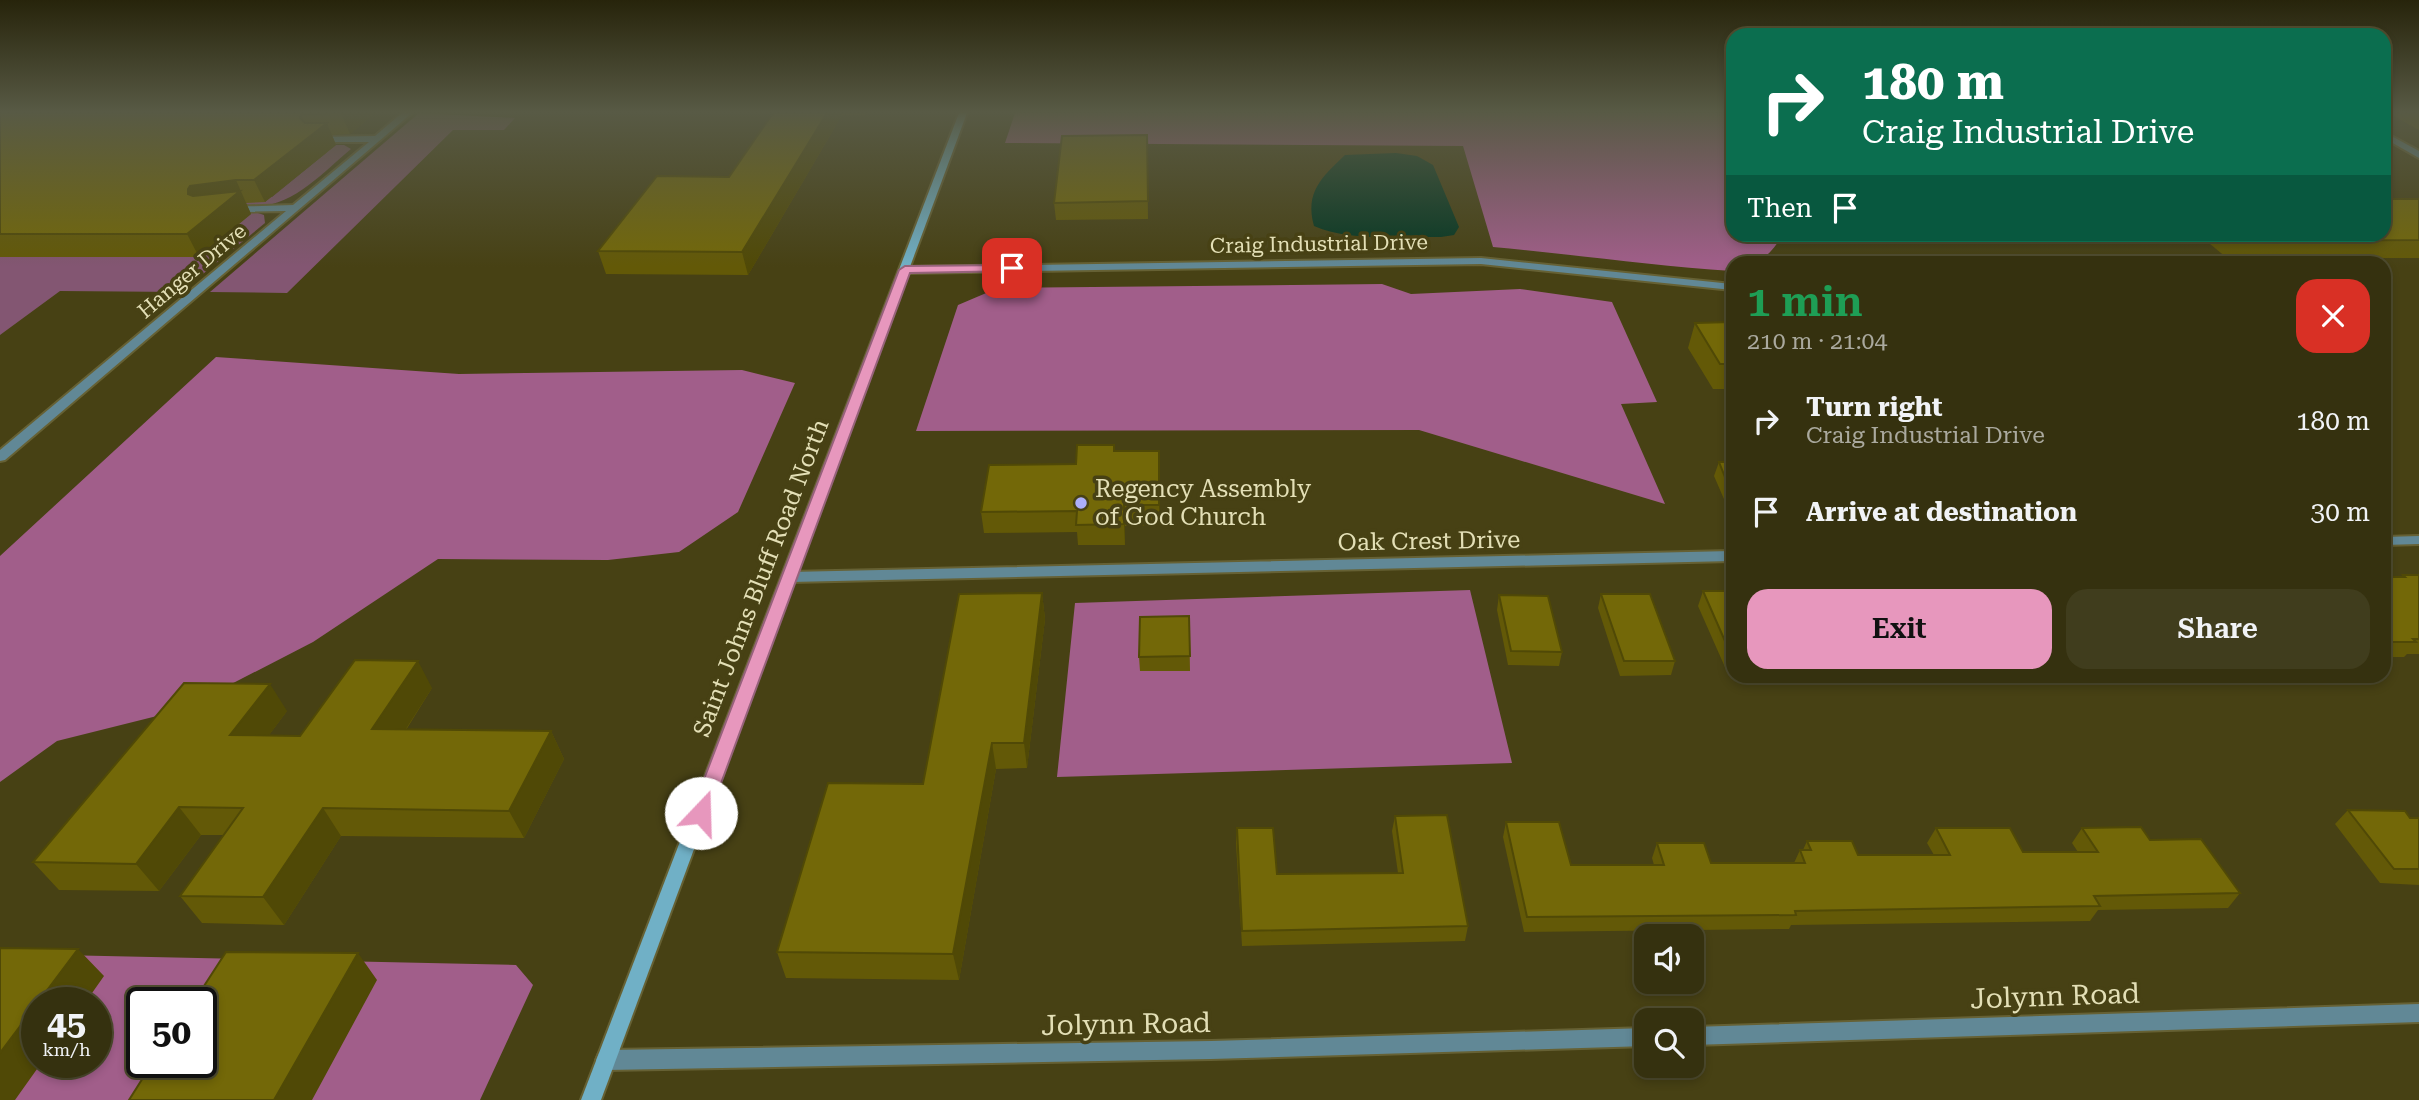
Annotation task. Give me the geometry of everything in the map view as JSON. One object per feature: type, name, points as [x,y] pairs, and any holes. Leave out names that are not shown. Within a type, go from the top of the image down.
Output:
[{"type":"main road","name":"Saint Johns Bluff Road North","points":[[592,1100],[945,164]]},
{"type":"street","name":"Hanger Drive","points":[[0,457],[347,164]]},
{"type":"street","points":[[223,210],[296,208]]},
{"type":"street","name":"Craig Industrial Drive","points":[[905,270],[1481,261],[1726,286]]},
{"type":"street","points":[[2391,541],[2419,540]]},
{"type":"street","name":"Oak Crest Drive","points":[[790,577],[1726,556]]},
{"type":"street","name":"Jolynn Road","points":[[1704,1035],[2419,1013]]},
{"type":"street","name":"Jolynn Road","points":[[607,1060],[1211,1051],[1634,1037]]},
{"type":"shaded area","points":[[312,164],[333,164],[289,197],[260,206],[245,204],[250,197],[272,197]]},
{"type":"shaded area","points":[[359,164],[418,164],[287,293],[210,292]]},
{"type":"shaded area","points":[[1336,164],[1432,164],[1459,227],[1454,235],[1441,237],[1393,237],[1343,234],[1314,226],[1314,195],[1317,186]]},
{"type":"shaded area","points":[[1468,164],[1726,164],[1726,242],[1778,242],[1766,256],[1726,256],[1726,270],[1493,247]]},
{"type":"shaded area","points":[[241,212],[264,215],[265,223],[181,292],[60,291],[0,335],[0,257],[199,257],[231,231]]},
{"type":"shaded area","points":[[1382,284],[1411,294],[1520,289],[1612,302],[1657,402],[1621,404],[1665,504],[1419,430],[916,431],[958,305],[998,288]]},
{"type":"shaded area","points":[[216,357],[459,374],[742,370],[795,383],[738,512],[679,552],[608,560],[438,559],[313,642],[181,710],[57,741],[0,782],[0,556]]},
{"type":"shaded area","points":[[1470,590],[1512,763],[1057,777],[1075,603]]},
{"type":"shaded area","points":[[0,948],[12,954],[516,965],[533,985],[480,1100],[0,1100]]},
{"type":"building","points":[[0,164],[274,164],[254,180],[190,186],[188,194],[193,196],[240,191],[187,234],[0,234]]},
{"type":"building","points":[[738,164],[796,164],[742,252],[598,251],[657,176],[729,177]]},
{"type":"building","points":[[1059,164],[1147,164],[1148,201],[1054,203]]},
{"type":"building","points":[[2391,199],[2419,199],[2419,240],[2391,240]]},
{"type":"building","points":[[1726,322],[1726,364],[1720,364],[1695,323]]},
{"type":"building","points":[[1077,445],[1114,445],[1114,451],[1159,451],[1159,505],[1124,505],[1124,524],[1076,525],[1077,511],[981,512],[989,465],[1076,464]]},
{"type":"building","points":[[1719,462],[1726,462],[1726,480]]},
{"type":"building","points":[[2403,575],[2419,575],[2419,639],[2413,639],[2416,642],[2391,642],[2391,577],[2405,577]]},
{"type":"building","points":[[1703,591],[1726,591],[1726,643]]},
{"type":"building","points":[[1042,593],[1024,743],[992,743],[953,954],[777,952],[828,783],[923,784],[959,594]]},
{"type":"building","points":[[1601,594],[1650,594],[1675,661],[1624,661]]},
{"type":"building","points":[[1499,595],[1548,596],[1562,652],[1511,651]]},
{"type":"building","points":[[1189,616],[1190,656],[1139,657],[1140,617]]},
{"type":"building","points":[[355,660],[418,661],[372,729],[551,731],[509,811],[323,808],[263,897],[180,896],[243,808],[179,807],[136,864],[33,862],[184,683],[270,684],[230,735],[300,736]]},
{"type":"building","points":[[2348,810],[2405,811],[2410,818],[2419,818],[2419,869],[2394,869]]},
{"type":"building","points":[[1447,815],[1468,926],[1242,931],[1237,828],[1273,828],[1277,874],[1403,873],[1395,816]]},
{"type":"building","points":[[1506,822],[1559,822],[1571,865],[1664,865],[1657,843],[1704,843],[1711,863],[1805,863],[1800,850],[1811,850],[1807,841],[1852,841],[1858,855],[1950,855],[1936,828],[2010,828],[2023,852],[2098,852],[2082,828],[2141,827],[2150,840],[2201,839],[2240,893],[2094,896],[2100,906],[1795,911],[1796,915],[1527,917]]},
{"type":"building","points":[[0,948],[78,949],[50,987],[21,987],[21,1025],[0,1053]]},
{"type":"building","points":[[226,952],[358,953],[274,1100],[129,1100],[143,1078],[217,1078],[217,987],[203,987]]},
{"type":"place","name":"Regency Assembly of God Church","points":[[1081,503]]},
{"type":"route","points":[[701,813],[905,270],[1012,268]]}]
